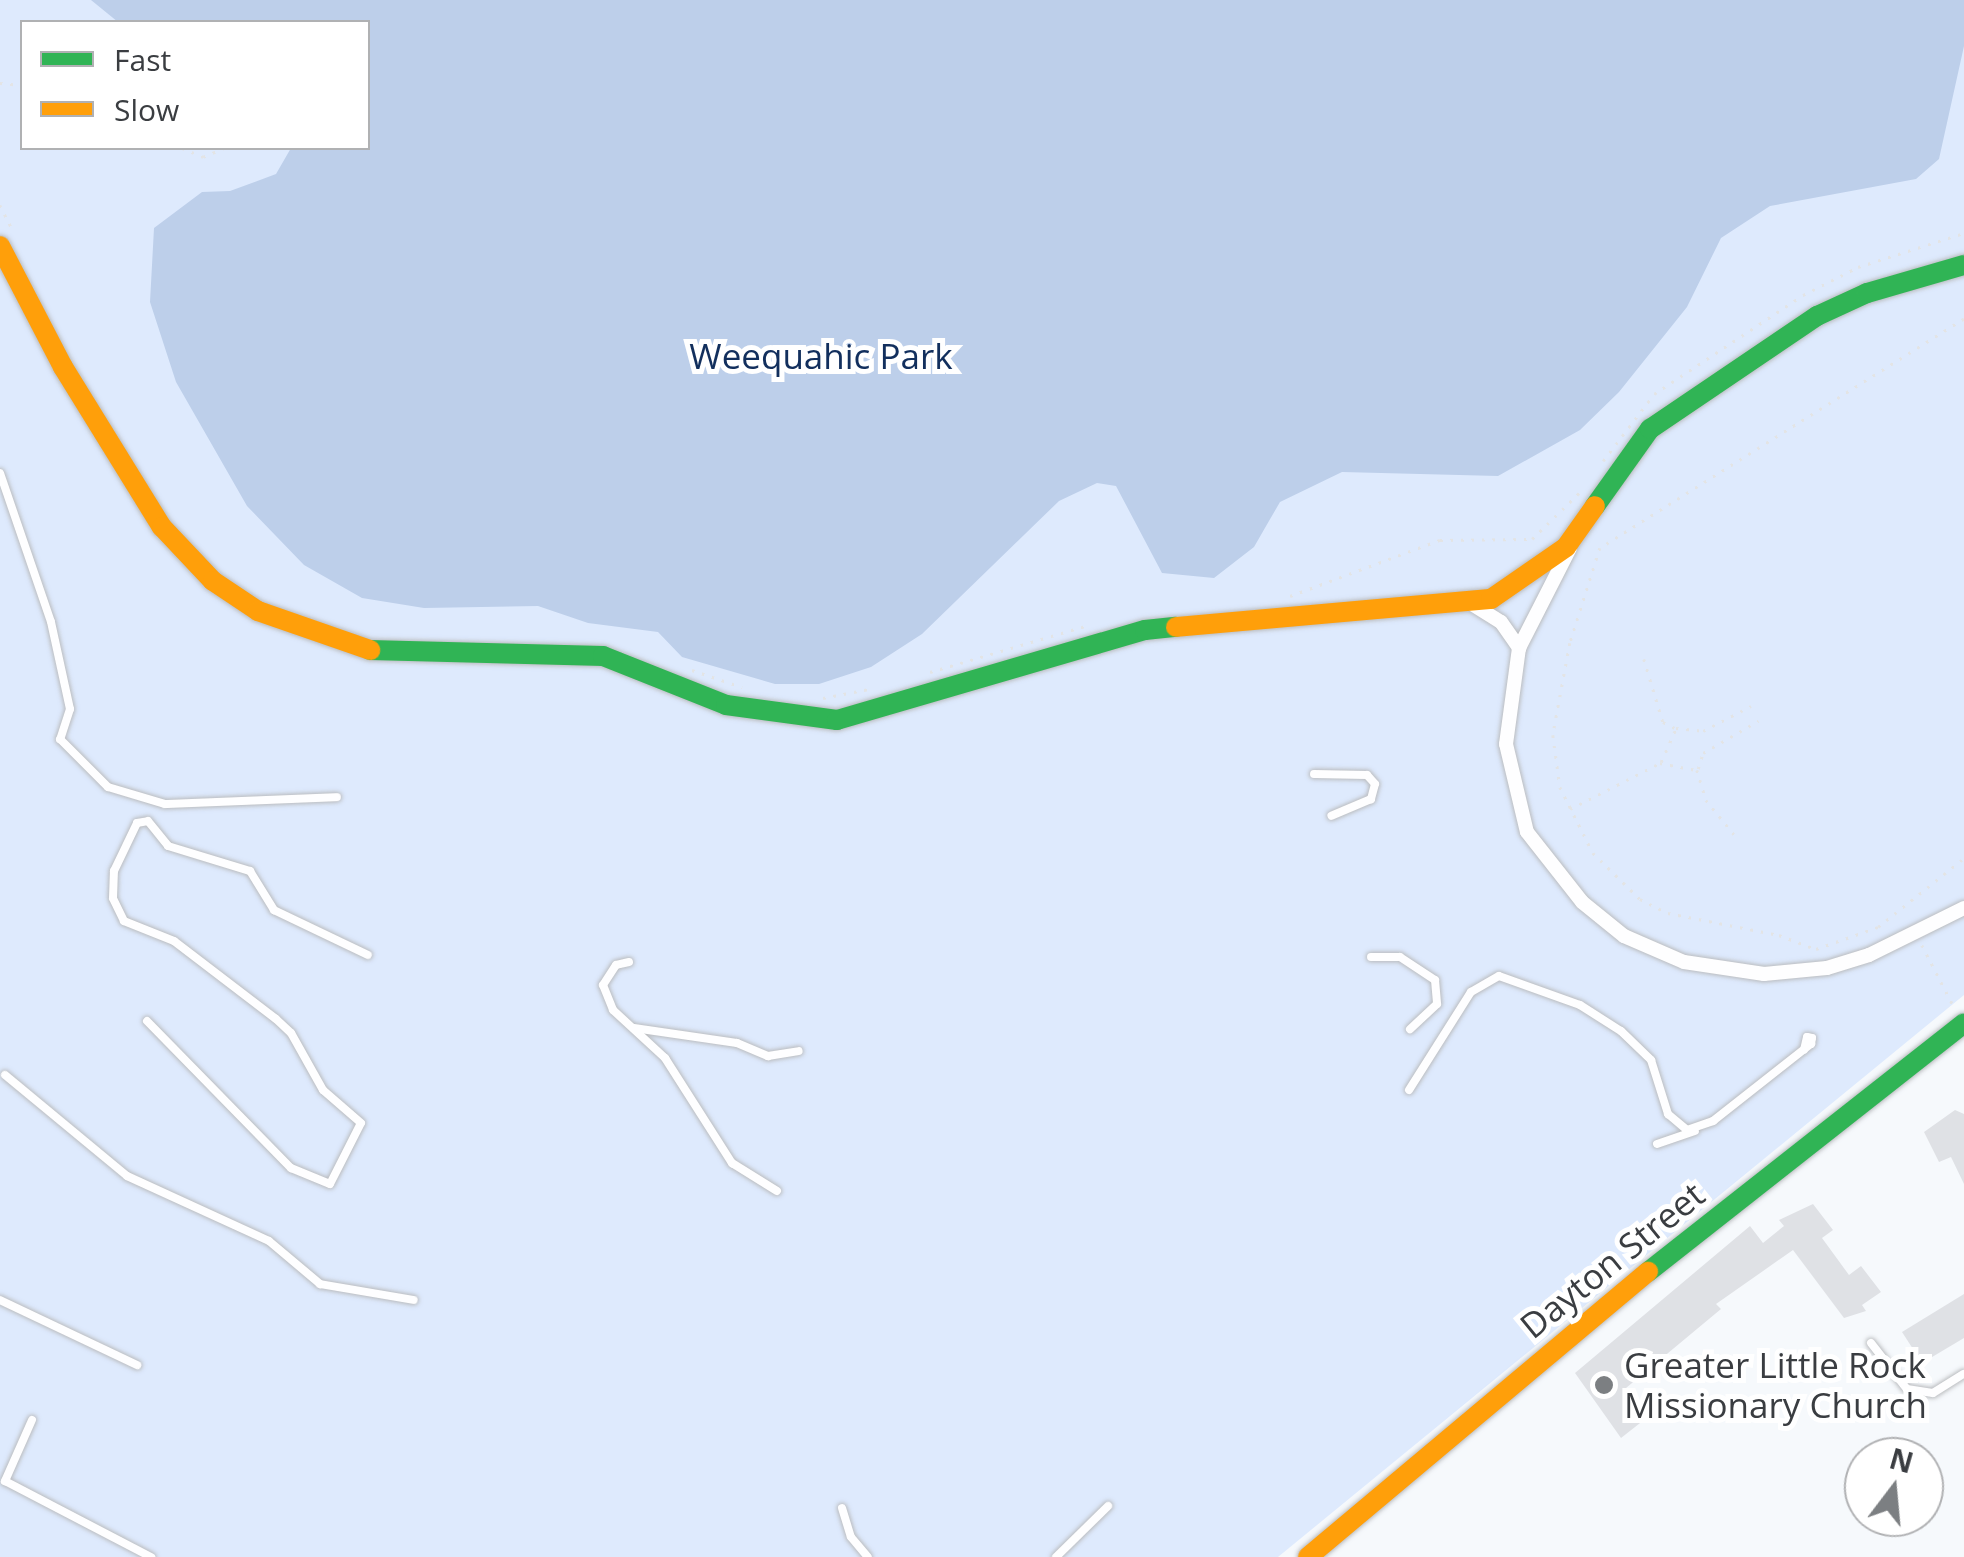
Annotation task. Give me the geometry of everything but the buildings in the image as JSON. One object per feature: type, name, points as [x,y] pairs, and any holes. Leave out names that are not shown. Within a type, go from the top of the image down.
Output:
[{"type":"street","points":[[0,246],[63,367],[174,541],[212,581],[258,612],[377,652],[603,656],[726,704],[836,720],[1145,630],[1472,604],[1513,588],[1578,534]]},
{"type":"street","points":[[1964,265],[1867,293],[1817,316],[1650,429],[1578,534],[1519,648],[1506,744],[1516,805],[1563,883],[1624,936],[1684,962],[1795,974],[1885,948],[1964,908]]},
{"type":"street","points":[[1472,604],[1501,622],[1519,648]]},
{"type":"street","name":"Dayton Street","points":[[1308,1557],[1663,1260],[1961,1020]]},
{"type":"lane","points":[[0,473],[51,622],[70,708],[60,738],[108,787],[165,804],[337,798]]},
{"type":"lane","points":[[1314,774],[1367,776],[1376,784],[1371,799],[1332,816]]},
{"type":"lane","points":[[147,1020],[215,1084],[291,1168],[330,1184],[361,1124],[323,1090],[291,1033],[276,1019],[186,949],[124,921],[112,898],[114,871],[137,823],[148,821],[168,846],[250,871],[274,910],[368,955]]},
{"type":"lane","points":[[1371,957],[1400,957],[1434,980],[1437,1004],[1410,1029]]},
{"type":"lane","points":[[629,962],[616,965],[603,985],[613,1010],[665,1058],[732,1163],[777,1190]]},
{"type":"lane","points":[[1409,1090],[1471,992],[1489,979],[1508,977],[1580,1004],[1621,1031],[1659,1073],[1668,1114],[1687,1130],[1698,1130]]},
{"type":"lane","points":[[630,1026],[737,1043],[768,1056],[799,1050]]},
{"type":"lane","points":[[1657,1144],[1698,1130],[1804,1050]]},
{"type":"lane","points":[[5,1076],[127,1176],[257,1234],[320,1284],[414,1300]]},
{"type":"lane","points":[[0,1300],[137,1366]]},
{"type":"lane","points":[[1872,1343],[1907,1389],[1933,1393],[1964,1374]]},
{"type":"lane","points":[[32,1420],[2,1480],[151,1557]]},
{"type":"lane","points":[[1056,1557],[1108,1506]]},
{"type":"lane","points":[[842,1508],[851,1537],[868,1557]]},
{"type":"path","points":[[187,150],[203,157],[219,150]]},
{"type":"path","points":[[1600,465],[1654,394],[1803,295],[1858,266],[1964,233]]},
{"type":"path","points":[[1964,320],[1600,548],[1555,715],[1554,756],[1569,810],[1592,853],[1640,898],[1668,914],[1779,935],[1816,949],[1878,927],[1964,858]]},
{"type":"path","points":[[1278,602],[1440,540],[1532,540],[1590,480]]},
{"type":"path","points":[[926,673],[1092,626]]},
{"type":"path","points":[[1644,659],[1663,722],[1676,728],[1703,731],[1751,706]]},
{"type":"path","points":[[680,666],[747,688]]},
{"type":"path","points":[[820,699],[878,687]]},
{"type":"path","points":[[1737,838],[1706,800],[1698,770],[1704,754],[1758,721]]},
{"type":"path","points":[[1660,763],[1676,728]]},
{"type":"path","points":[[1569,810],[1660,763],[1698,770]]},
{"type":"path","points":[[1919,940],[1961,1020]]},
{"type":"green space","points":[[0,0],[1964,0],[1964,995],[1278,1557],[0,1557]]},
{"type":"shaded area","name":"Weequahic Park","points":[[91,0],[1964,0],[1964,46],[1939,159],[1916,179],[1770,206],[1721,238],[1687,307],[1619,392],[1580,430],[1498,476],[1342,472],[1280,502],[1254,547],[1214,578],[1162,573],[1116,486],[1097,483],[1059,501],[922,634],[871,667],[819,684],[775,684],[682,657],[658,632],[588,623],[538,606],[424,608],[362,598],[304,565],[247,506],[176,382],[150,302],[154,228],[202,192],[230,191],[276,174],[290,150],[370,150],[370,20],[116,20]]},
{"type":"traffic: fast","points":[[1595,506],[1650,429],[1817,316],[1867,293],[1964,265]]},
{"type":"traffic: fast","points":[[370,650],[603,656],[726,705],[837,720],[1145,630],[1176,627]]},
{"type":"traffic: fast","points":[[1648,1272],[1964,1023]]},
{"type":"traffic: slow","points":[[0,246],[63,367],[162,527],[213,581],[258,611],[370,650]]},
{"type":"traffic: slow","points":[[1176,627],[1491,599],[1566,547],[1595,506]]},
{"type":"traffic: slow","points":[[1308,1557],[1648,1272]]},
{"type":"place","name":"Greater Little Rock Missionary Church","points":[[1604,1385]]}]
